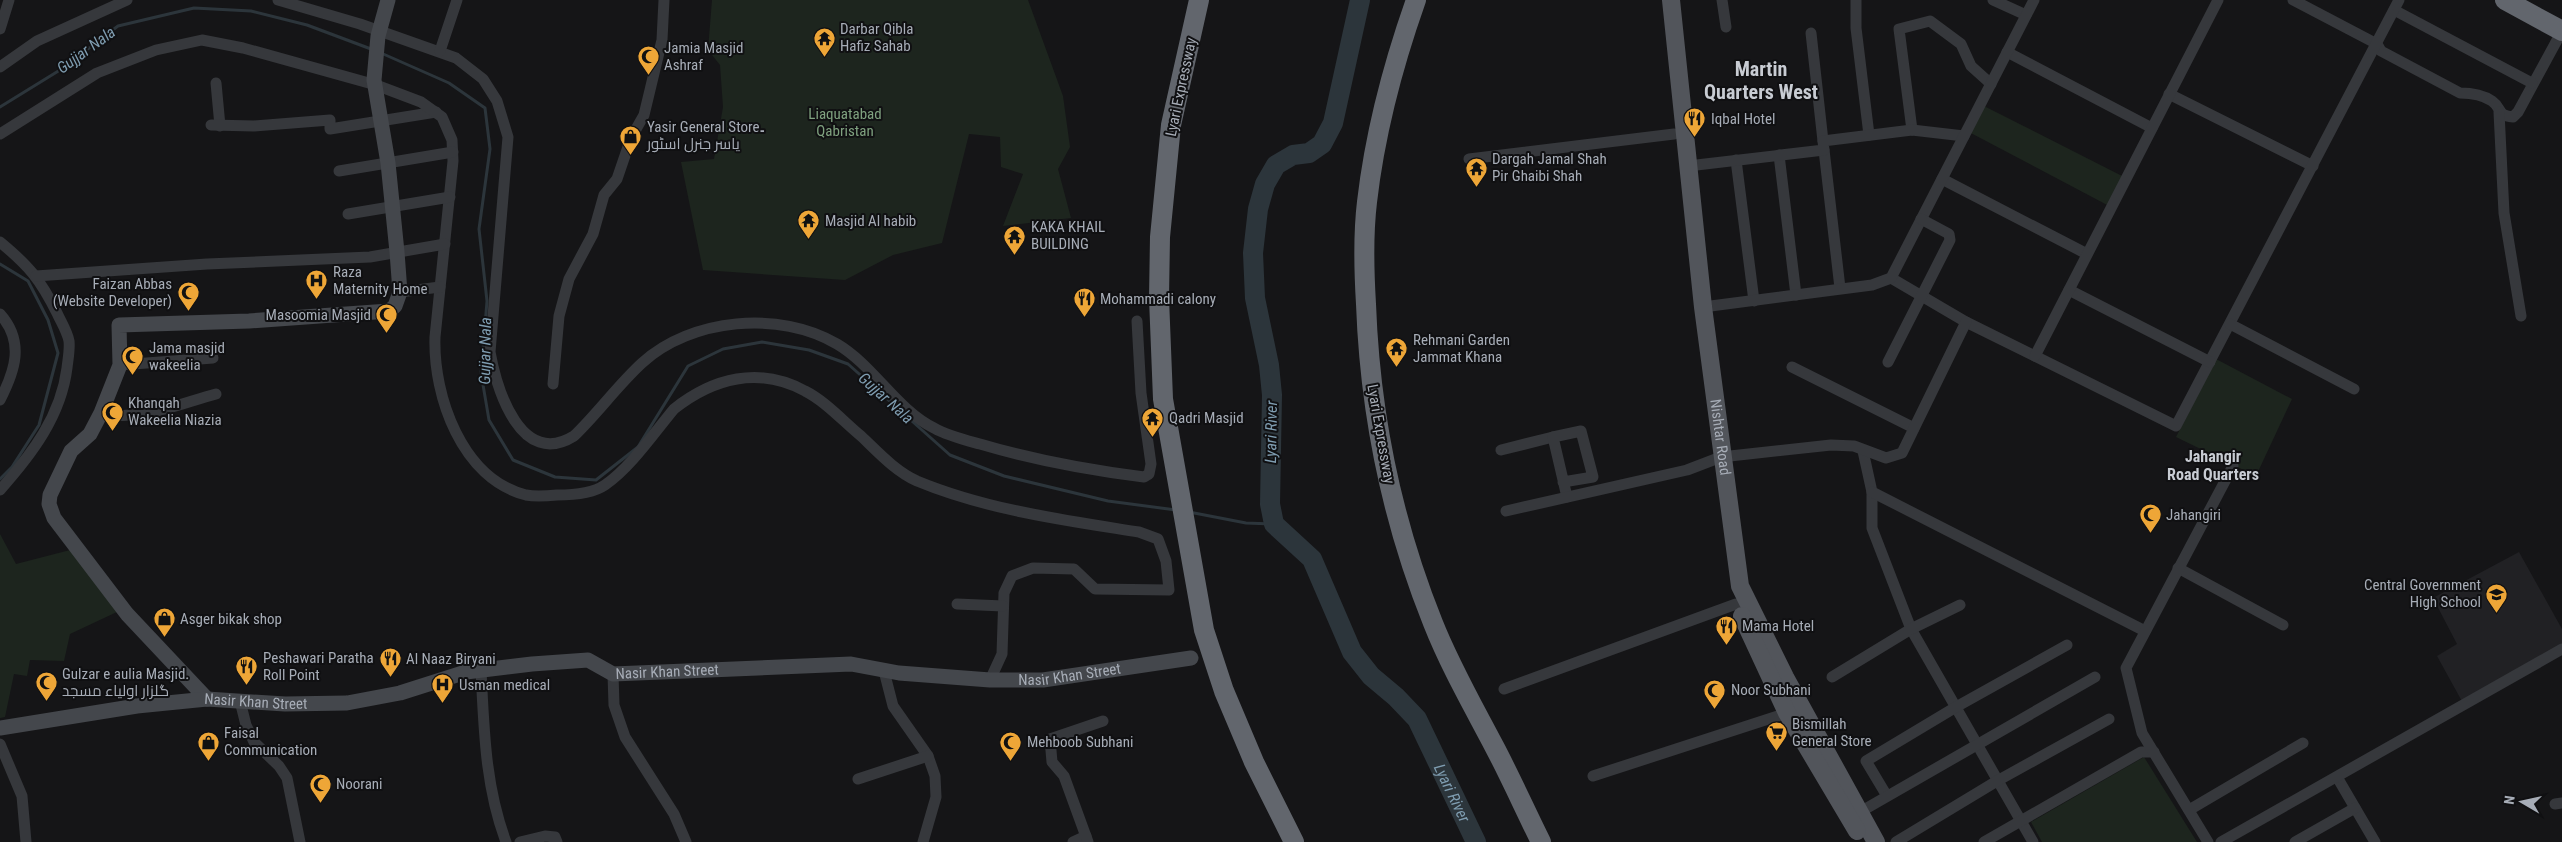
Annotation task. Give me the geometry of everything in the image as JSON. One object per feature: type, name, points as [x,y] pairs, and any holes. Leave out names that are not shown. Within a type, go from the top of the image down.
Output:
[{"type":"highway","name":"Lyari Expressway","points":[[1199,0],[1171,125],[1163,209],[1159,298],[1163,399],[1204,630],[1224,691],[1254,762],[1294,842]]},
{"type":"highway","name":"Lyari Expressway","points":[[1416,0],[1386,100],[1367,204],[1364,274],[1367,346],[1376,421],[1392,498],[1413,569],[1434,624],[1460,683],[1496,748],[1541,842]]},
{"type":"highway","points":[[2505,0],[2562,31]]},
{"type":"highway","points":[[2531,0],[2562,16]]},
{"type":"main road","name":"Nishtar Road","points":[[1660,0],[1674,134],[1717,459],[1740,586],[1785,677],[1876,842]]},
{"type":"main road","name":"Nishtar Road","points":[[1671,0],[1703,308],[1728,580],[1736,604],[1787,713],[1864,842]]},
{"type":"street","points":[[0,29],[9,0]]},
{"type":"street","points":[[0,67],[37,41],[127,0]]},
{"type":"street","points":[[278,0],[440,51],[470,66],[483,79],[504,118],[508,137],[490,352],[495,380],[511,415],[534,439],[545,444],[566,441],[574,436],[642,363],[667,346],[695,334],[728,325],[762,322],[807,331],[838,344],[895,395],[913,414],[933,428],[998,450],[1046,462],[1144,477],[1148,474],[1151,464],[1141,393],[1137,321]]},
{"type":"street","points":[[207,699],[127,614],[51,511],[50,495],[71,452],[90,434],[101,413],[120,365],[119,325],[249,321],[389,311],[395,306],[400,292],[394,206],[375,82],[379,33],[388,0]]},
{"type":"street","points":[[440,51],[457,0]]},
{"type":"street","points":[[553,384],[559,316],[569,279],[593,234],[604,195],[617,179],[631,138],[644,115],[662,40],[664,0]]},
{"type":"street","points":[[1722,0],[1726,26]]},
{"type":"street","points":[[1856,0],[1856,28],[1869,135]]},
{"type":"street","points":[[1994,0],[2026,15]]},
{"type":"street","points":[[1703,308],[1872,284],[1891,278],[2034,0]]},
{"type":"street","points":[[2035,356],[2218,0]]},
{"type":"street","points":[[2293,0],[2376,44],[2381,51],[2460,93],[2474,94],[2493,102],[2499,112],[2505,116],[2514,117],[2562,31]]},
{"type":"street","points":[[1891,278],[1966,322],[2176,426],[2397,5],[2532,83]]},
{"type":"street","points":[[1912,130],[1899,29],[1930,21],[1961,44],[1971,66],[1991,84]]},
{"type":"street","points":[[1811,33],[1840,288]]},
{"type":"street","points":[[0,134],[97,73],[156,50],[191,41],[222,42],[375,82],[421,102],[442,117],[448,128],[453,152],[434,352],[440,389],[453,428],[465,449],[499,482],[516,492],[538,496],[583,493],[604,486],[619,473],[674,409],[685,400],[713,384],[731,378],[752,378],[788,384],[804,390],[819,400],[886,460],[915,480],[1007,508],[1152,535],[1161,543],[1166,561],[1169,590],[1095,589],[1074,569],[1033,568],[1012,576],[1006,584],[1002,654],[990,680]]},
{"type":"street","points":[[2008,52],[2152,128]]},
{"type":"street","points":[[216,83],[216,125],[254,126],[330,120],[330,129],[436,112]]},
{"type":"street","points":[[2169,94],[2312,166]]},
{"type":"street","points":[[2499,112],[2504,213],[2521,316]]},
{"type":"street","points":[[1688,166],[1779,155],[1869,135],[1912,130],[1964,136]]},
{"type":"street","points":[[1469,159],[1674,134]]},
{"type":"street","points":[[339,171],[453,152]]},
{"type":"street","points":[[1779,155],[1796,295]]},
{"type":"street","points":[[1736,160],[1754,301]]},
{"type":"street","points":[[1942,179],[2087,254]]},
{"type":"street","points":[[348,214],[450,197]]},
{"type":"street","points":[[1888,362],[1950,237],[1949,234],[1921,219]]},
{"type":"street","points":[[0,242],[25,263],[36,276],[67,332],[69,342],[67,371],[56,412],[46,432],[0,490]]},
{"type":"street","points":[[36,276],[198,264],[370,257],[445,244]]},
{"type":"street","points":[[400,292],[440,287]]},
{"type":"street","points":[[2069,290],[2210,362]]},
{"type":"street","points":[[0,314],[6,320],[16,351],[12,376],[0,400]]},
{"type":"street","points":[[1506,511],[1687,470],[1717,459],[1831,445],[1854,446],[1863,451],[1886,458],[1893,458],[1902,454],[1966,322]]},
{"type":"street","points":[[2230,324],[2354,389]]},
{"type":"street","points":[[120,365],[213,358]]},
{"type":"street","points":[[1792,368],[1914,428]]},
{"type":"street","points":[[101,413],[119,417],[139,415],[216,394]]},
{"type":"street","points":[[1501,450],[1581,431],[1593,477],[1563,482]]},
{"type":"street","points":[[1553,437],[1567,497]]},
{"type":"street","points":[[1863,451],[1872,492],[1872,528],[1911,629],[2033,842]]},
{"type":"street","points":[[2208,842],[2142,733],[2126,668],[2233,466]]},
{"type":"street","points":[[1872,492],[2145,631]]},
{"type":"street","points":[[2178,568],[2283,624]]},
{"type":"street","points":[[957,604],[1004,606]]},
{"type":"street","points":[[1504,689],[1736,604]]},
{"type":"street","points":[[1832,677],[1911,629],[1960,606]]},
{"type":"street","points":[[1887,796],[1866,761],[1956,707],[2067,645]]},
{"type":"street","points":[[2221,842],[2562,649]]},
{"type":"street","name":"Nasir Khan Street","points":[[0,728],[137,706],[207,699],[285,704],[347,703],[400,693],[466,672],[588,660],[613,674],[851,664],[884,670],[990,680],[1043,680],[1191,658]]},
{"type":"street","points":[[481,670],[486,762],[495,814],[506,842]]},
{"type":"street","points":[[884,670],[893,706],[928,756],[935,776],[936,797],[923,842]]},
{"type":"street","points":[[613,674],[614,705],[624,737],[674,814],[686,842]]},
{"type":"street","points":[[1860,812],[2095,677]]},
{"type":"street","points":[[240,701],[246,725],[254,742],[279,766],[287,778],[300,842]]},
{"type":"street","points":[[1594,776],[1787,713]]},
{"type":"street","points":[[1896,842],[1997,781],[2109,719]]},
{"type":"street","points":[[1073,842],[1087,839],[1064,776],[1052,762],[1050,739],[1103,721]]},
{"type":"street","points":[[2189,810],[2303,743]]},
{"type":"street","points":[[0,744],[22,796],[26,842]]},
{"type":"street","points":[[1984,842],[2141,752],[2154,752]]},
{"type":"street","points":[[858,779],[928,756]]},
{"type":"street","points":[[2337,776],[2375,842]]},
{"type":"street","points":[[2295,842],[2355,808]]},
{"type":"street","points":[[520,842],[545,836],[555,837],[557,842]]},
{"type":"shaded area","name":"Central Government High School","points":[[2519,552],[2562,629],[2562,649],[2464,705],[2437,656],[2457,644],[2433,598]]},
{"type":"green space","name":"Liaquatabad Qabristan","points":[[712,0],[1028,0],[1063,96],[1070,147],[1058,169],[1071,218],[1003,226],[1023,174],[1001,167],[1000,137],[969,134],[942,243],[893,255],[845,280],[703,270],[681,162],[714,159],[723,107],[720,65],[708,50]]},
{"type":"green space","points":[[1980,104],[2126,178],[2111,207],[1967,131]]},
{"type":"green space","points":[[2216,359],[2292,399],[2256,476],[2176,437]]},
{"type":"green space","points":[[0,534],[16,564],[74,549],[119,611],[70,634],[64,661],[30,660],[27,676],[14,674],[5,717],[0,718]]},
{"type":"green space","points":[[2144,757],[2197,842],[2042,842],[2031,822]]},
{"type":"waterway","name":"Lyari River","points":[[1360,0],[1333,123],[1322,144],[1309,153],[1293,155],[1276,165],[1265,184],[1258,209],[1253,253],[1255,298],[1269,365],[1272,395],[1270,504],[1274,524],[1312,559],[1352,652],[1371,676],[1396,697],[1417,719],[1476,842]]},
{"type":"waterway","name":"Gujjar Nala","points":[[0,107],[60,70],[118,26],[194,8],[251,11],[307,25],[371,49]]},
{"type":"waterway","name":"Gujjar Nala","points":[[381,53],[449,83],[485,108],[490,149],[479,229],[487,301],[481,373],[489,420],[513,460],[555,477],[596,480],[638,447],[688,366],[723,349],[762,342],[809,350],[848,364],[950,455],[1004,476],[1108,501],[1176,510]]},
{"type":"waterway","name":"Gujjar Nala","points":[[0,264],[28,281],[48,320],[58,353],[39,425],[12,467],[0,479]]},
{"type":"waterway","name":"Gujjar Nala","points":[[1189,512],[1246,523],[1274,524]]},
{"type":"place","name":"Darbar Qibla Hafiz Sahab","points":[[824,57]]},
{"type":"place","name":"Jamia Masjid Ashraf","points":[[648,76]]},
{"type":"place","name":"Iqbal Hotel","points":[[1695,138]]},
{"type":"place","name":"Yasir General Store۔ یاسر جنرل اسٹور","points":[[631,155]]},
{"type":"place","name":"Dargah Jamal Shah Pir Ghaibi Shah","points":[[1476,187]]},
{"type":"place","name":"Masjid Al habib","points":[[809,240]]},
{"type":"place","name":"KAKA KHAIL BUILDING","points":[[1015,255]]},
{"type":"place","name":"Raza Maternity Home","points":[[317,300]]},
{"type":"place","name":"Faizan Abbas (Website Developer)","points":[[188,312]]},
{"type":"place","name":"Mohammadi calony","points":[[1084,318]]},
{"type":"place","name":"Masoomia Masjid","points":[[387,334]]},
{"type":"place","name":"Rehmani Garden Jammat Khana","points":[[1397,368]]},
{"type":"place","name":"Jama masjid wakeelia","points":[[133,376]]},
{"type":"place","name":"Khanqah Wakeelia Niazia","points":[[112,431]]},
{"type":"place","name":"Qadri Masjid","points":[[1153,437]]},
{"type":"place","name":"Jahangiri","points":[[2150,534]]},
{"type":"place","name":"Central Government High School","points":[[2497,613]]},
{"type":"place","name":"Asger bikak shop","points":[[164,638]]},
{"type":"place","name":"Mama Hotel","points":[[1726,645]]},
{"type":"place","name":"Al Naaz Biryani","points":[[390,678]]},
{"type":"place","name":"Peshawari Paratha Roll Point","points":[[247,686]]},
{"type":"place","name":"Gulzar e aulia Masjid. گلزار اولیاء مسجد","points":[[46,702]]},
{"type":"place","name":"Usman medical","points":[[443,704]]},
{"type":"place","name":"Noor Subhani","points":[[1715,709]]},
{"type":"place","name":"Bismillah General Store","points":[[1776,752]]},
{"type":"place","name":"Faisal Communication","points":[[208,761]]},
{"type":"place","name":"Mehboob Subhani","points":[[1011,761]]},
{"type":"place","name":"Noorani","points":[[320,803]]},
{"type":"district","name":"Martin Quarters West","points":[[1761,80]]},
{"type":"district","name":"Jahangir Road Quarters","points":[[2213,465]]}]
